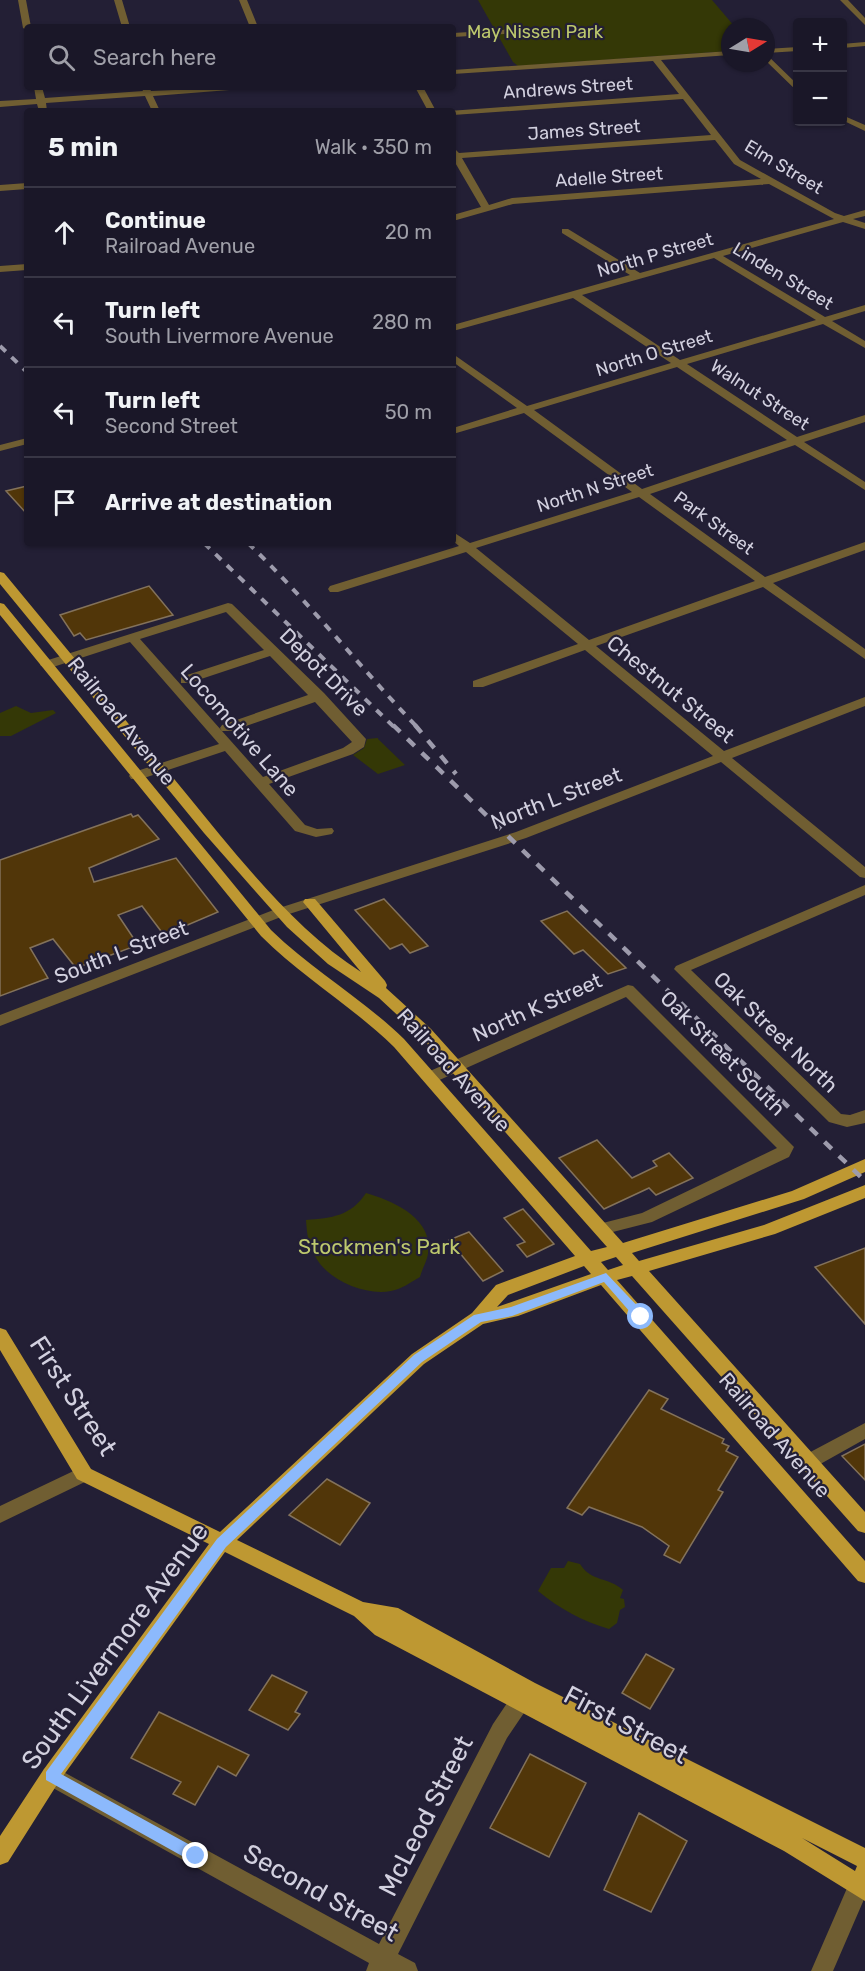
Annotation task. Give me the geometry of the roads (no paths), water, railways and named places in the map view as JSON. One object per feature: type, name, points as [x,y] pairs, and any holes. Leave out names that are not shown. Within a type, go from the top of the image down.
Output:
[{"type":"main road","name":"Railroad Avenue","points":[[0,576],[158,769],[281,912],[319,950],[400,1007],[865,1526]]},
{"type":"main road","name":"Railroad Avenue","points":[[0,607],[256,921],[295,962],[384,1027],[606,1277],[865,1575]]},
{"type":"main road","points":[[310,902],[400,1007]]},
{"type":"main road","name":"South Livermore Avenue","points":[[0,1855],[51,1776],[221,1543],[418,1359],[478,1318],[502,1290],[589,1258],[798,1195],[865,1165]]},
{"type":"main road","name":"South Livermore Avenue","points":[[478,1318],[512,1311],[606,1277],[769,1230],[865,1191]]},
{"type":"main road","name":"First Street","points":[[0,1335],[84,1474],[361,1610],[382,1629],[865,1859]]},
{"type":"main road","name":"First Street","points":[[524,1695],[863,1883]]},
{"type":"street","points":[[22,0],[26,24]]},
{"type":"street","points":[[118,0],[125,24]]},
{"type":"street","points":[[243,0],[253,24]]},
{"type":"street","points":[[844,0],[865,23]]},
{"type":"street","points":[[456,35],[504,32],[519,27]]},
{"type":"street","points":[[847,45],[865,46]]},
{"type":"street","points":[[775,50],[793,49]]},
{"type":"street","points":[[456,72],[721,54]]},
{"type":"street","name":"Elm Street","points":[[656,58],[737,162],[832,215],[865,226]]},
{"type":"street","points":[[775,66],[793,85]]},
{"type":"street","points":[[38,90],[42,108]]},
{"type":"street","points":[[0,104],[146,90],[155,108]]},
{"type":"street","points":[[421,90],[430,108]]},
{"type":"street","name":"Andrews Street","points":[[456,112],[686,96]]},
{"type":"street","points":[[847,119],[865,128]]},
{"type":"street","name":"James Street","points":[[456,154],[717,137]]},
{"type":"street","points":[[456,157],[486,208]]},
{"type":"street","name":"Adelle Street","points":[[456,217],[512,201],[770,181]]},
{"type":"street","points":[[0,188],[24,186]]},
{"type":"street","name":"North P Street","points":[[456,327],[865,213]]},
{"type":"street","points":[[565,231],[638,276]]},
{"type":"street","name":"Linden Street","points":[[715,255],[865,345]]},
{"type":"street","points":[[0,269],[24,267]]},
{"type":"street","name":"Walnut Street","points":[[574,294],[865,487]]},
{"type":"street","name":"North O Street","points":[[456,430],[865,308]]},
{"type":"street","name":"Park Street","points":[[456,359],[865,656]]},
{"type":"street","name":"North N Street","points":[[334,589],[641,493],[865,418]]},
{"type":"street","points":[[0,447],[24,442]]},
{"type":"street","points":[[0,457],[24,452]]},
{"type":"street","name":"Chestnut Street","points":[[456,538],[865,874]]},
{"type":"street","points":[[478,684],[865,546]]},
{"type":"street","name":"Depot Drive","points":[[132,637],[228,607],[357,734],[359,744],[348,752],[260,783]]},
{"type":"street","points":[[46,665],[132,637]]},
{"type":"street","name":"Locomotive Lane","points":[[132,637],[300,828],[316,833],[327,831]]},
{"type":"street","points":[[184,680],[273,651]]},
{"type":"street","points":[[226,728],[319,696]]},
{"type":"street","name":"North L Street","points":[[256,921],[510,839],[865,701]]},
{"type":"street","points":[[136,776],[226,746]]},
{"type":"street","name":"Oak Street North","points":[[865,890],[681,969],[835,1118],[844,1122],[856,1121],[865,1116]]},
{"type":"street","name":"South L Street","points":[[0,1021],[256,921]]},
{"type":"street","name":"North K Street","points":[[429,1078],[628,990]]},
{"type":"street","name":"Oak Street South","points":[[601,1229],[646,1218],[783,1153],[786,1147],[628,990]]},
{"type":"street","points":[[808,1462],[865,1430]]},
{"type":"street","points":[[0,1515],[84,1474]]},
{"type":"street","name":"McLeod Street","points":[[380,1965],[500,1731],[524,1695]]},
{"type":"street","name":"Second Street","points":[[51,1776],[380,1965],[407,1971]]},
{"type":"street","points":[[822,1971],[863,1883]]},
{"type":"railway","points":[[0,346],[24,369]]},
{"type":"railway","points":[[207,546],[394,727]]},
{"type":"railway","points":[[251,546],[292,588],[417,727]]},
{"type":"railway","points":[[393,725],[865,1181]]},
{"type":"railway","points":[[415,725],[456,774]]},
{"type":"park label","name":"May Nissen Park","points":[[535,32]]},
{"type":"park label","name":"Stockmen's Park","points":[[379,1246]]}]
